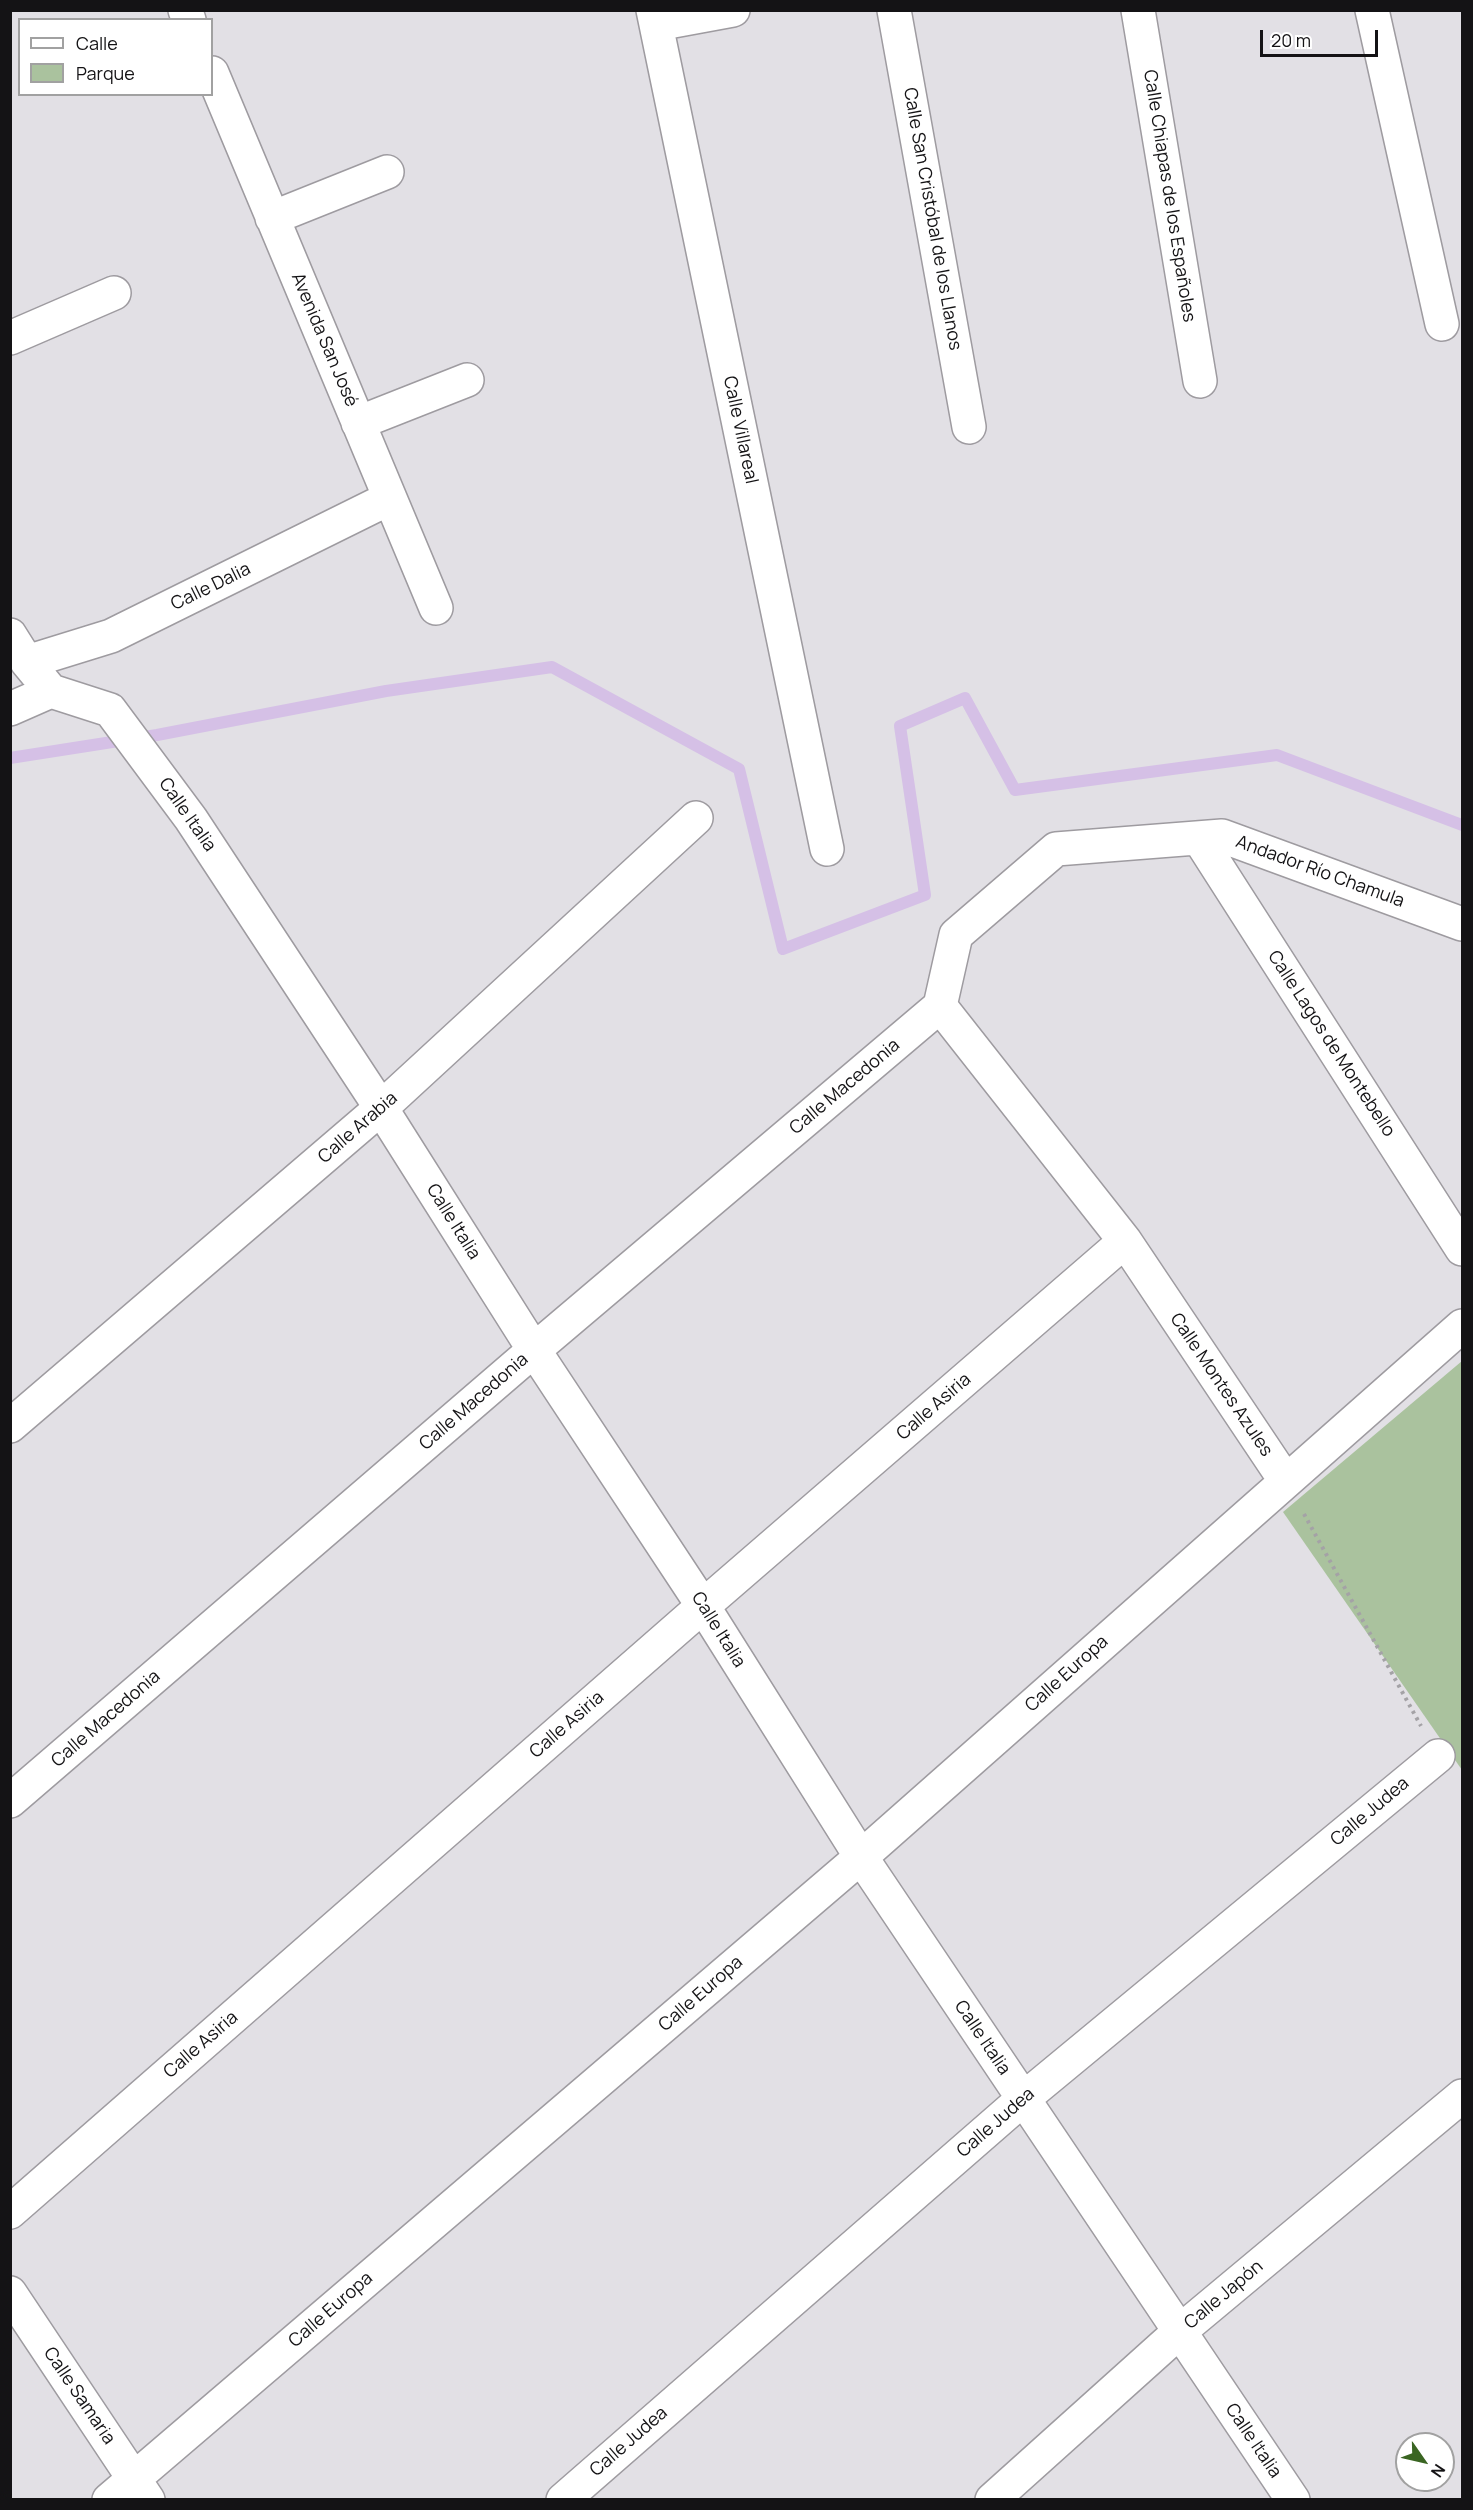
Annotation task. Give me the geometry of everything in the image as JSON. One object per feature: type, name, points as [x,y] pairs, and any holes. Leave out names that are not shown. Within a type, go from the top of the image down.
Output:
[{"type":"street","points":[[655,17],[733,10]]},
{"type":"street","name":"Calle San Cristóbal de los Llanos","points":[[894,10],[969,427]]},
{"type":"street","name":"Calle Chiapas de los Españoles","points":[[1138,10],[1200,381]]},
{"type":"street","points":[[1372,10],[1442,324]]},
{"type":"street","name":"Calle Villareal","points":[[655,17],[826,849]]},
{"type":"street","name":"Avenida San José","points":[[213,75],[436,608]]},
{"type":"street","points":[[272,218],[387,172]]},
{"type":"street","points":[[10,338],[114,293]]},
{"type":"street","points":[[358,423],[466,380]]},
{"type":"street","name":"Calle Dalia","points":[[19,649],[111,636],[390,498]]},
{"type":"street","points":[[10,709],[51,690],[19,649]]},
{"type":"street","name":"Calle Italia","points":[[51,690],[110,710],[191,819],[381,1108],[534,1350],[704,1606],[861,1857],[1293,2499]]},
{"type":"street","name":"Calle Arabia","points":[[10,1426],[381,1108],[696,818]]},
{"type":"street","name":"Andador Río Chamula","points":[[940,1006],[956,935],[1056,849],[1200,840],[1222,836],[1462,924]]},
{"type":"street","name":"Calle Lagos de Montebello","points":[[1200,840],[1462,1249]]},
{"type":"street","name":"Calle Montes Azules","points":[[940,1006],[1125,1241],[1285,1480]]},
{"type":"street","name":"Calle Macedonia","points":[[10,1801],[534,1350],[940,1006]]},
{"type":"street","name":"Calle Asiria","points":[[10,2212],[1125,1241]]},
{"type":"street","name":"Calle Europa","points":[[109,2499],[141,2489],[1462,1326]]},
{"type":"street","name":"Calle Judea","points":[[563,2499],[1023,2099],[1438,1756]]},
{"type":"street","name":"Calle Japón","points":[[992,2499],[1179,2332],[1462,2096]]},
{"type":"street","name":"Calle Samaria","points":[[10,2293],[141,2489]]},
{"type":"path","points":[[1285,1480],[1438,1756]]},
{"type":"green space","points":[[1462,1361],[1462,1770],[1283,1512]]},
{"type":"waterway","points":[[10,758],[157,735],[386,691],[552,667],[739,769],[783,949],[925,895],[900,726],[965,698],[1015,790],[1277,755],[1462,825]]}]
